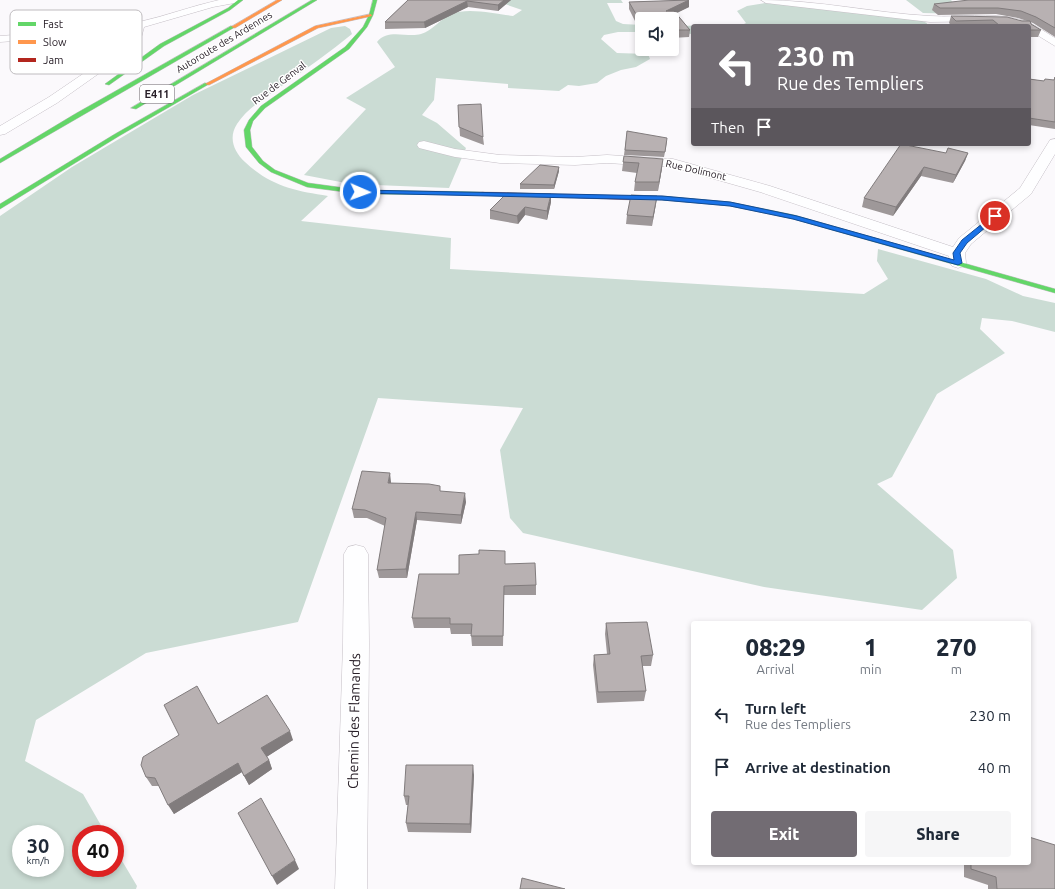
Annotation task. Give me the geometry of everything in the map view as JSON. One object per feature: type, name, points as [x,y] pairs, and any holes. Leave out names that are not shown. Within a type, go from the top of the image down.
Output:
[{"type":"main road","points":[[142,59],[162,45],[229,10],[241,0]]},
{"type":"main road","name":"Autoroute des Ardennes","points":[[0,161],[77,115],[280,0]]},
{"type":"main road","name":"Autoroute des Ardennes","points":[[124,114],[315,0]]},
{"type":"main road","name":"Rue de Genval","points":[[375,0],[371,15],[365,27],[347,48],[263,106],[251,121],[247,130],[249,147],[261,162],[273,171],[307,185],[360,192],[662,198],[730,204],[794,217],[958,258],[1055,291]]},
{"type":"main road","points":[[0,207],[117,134],[194,91],[317,27],[371,15]]},
{"type":"main road","points":[[339,22],[365,27]]},
{"type":"main road","points":[[102,88],[122,74]]},
{"type":"main road","points":[[77,115],[85,100]]},
{"type":"street","points":[[142,24],[195,8],[229,0],[237,0]]},
{"type":"street","points":[[766,0],[930,19],[1000,18],[1024,24]]},
{"type":"street","points":[[1031,27],[1055,42]]},
{"type":"street","points":[[0,39],[10,38]]},
{"type":"street","points":[[0,131],[48,103],[90,74]]},
{"type":"street","points":[[958,258],[965,241],[1026,191],[1055,143]]},
{"type":"street","name":"Rue Dolimont","points":[[424,145],[455,154],[500,160],[575,161],[607,159],[650,161],[673,164],[765,189],[958,258]]},
{"type":"street","name":"Chemin des Flamands","points":[[351,889],[356,652],[356,554]]},
{"type":"shaded area","points":[[456,0],[621,0],[623,3],[607,3],[616,21],[623,24],[635,25],[635,32],[618,32],[604,35],[601,39],[617,53],[635,54],[635,56],[649,56],[650,59],[636,67],[621,70],[606,76],[597,83],[579,86],[568,85],[559,91],[508,88],[508,84],[436,78],[434,100],[422,115],[437,123],[466,148],[449,188],[351,184],[304,175],[366,109],[346,98],[395,67],[377,42],[381,38],[392,34],[421,34],[429,30],[444,18],[458,12],[474,11],[513,16],[522,10],[499,2]]},
{"type":"shaded area","points":[[906,0],[951,0],[963,14],[923,13]]},
{"type":"shaded area","points":[[765,3],[918,19],[927,23],[744,24],[746,23],[737,11],[747,6]]},
{"type":"shaded area","points":[[345,26],[350,29],[352,34],[264,98],[241,118],[234,129],[233,134],[235,149],[245,162],[264,177],[294,189],[328,196],[301,221],[451,238],[450,269],[864,294],[888,279],[877,261],[878,249],[986,279],[1023,296],[1055,303],[1055,332],[1012,321],[982,318],[980,329],[1005,353],[937,394],[892,477],[877,484],[953,550],[957,578],[922,610],[764,587],[523,533],[510,518],[500,450],[523,408],[378,398],[298,622],[146,653],[36,720],[25,761],[83,794],[101,825],[72,825],[72,877],[124,877],[124,864],[137,886],[136,889],[0,889],[0,216],[72,167],[193,95],[331,28]]},
{"type":"shaded area","points":[[679,26],[691,26],[691,34],[679,33]]},
{"type":"building","points":[[408,0],[504,0],[498,5],[467,1],[424,22],[385,22]]},
{"type":"building","points":[[689,0],[666,11],[675,12],[635,12],[629,2]]},
{"type":"building","points":[[969,0],[1055,0],[1055,28],[1036,17],[1021,11],[998,8],[940,8],[934,4]]},
{"type":"building","points":[[951,16],[1007,17],[1022,21],[1030,21],[1031,24],[998,24],[993,20],[956,21]]},
{"type":"building","points":[[679,17],[690,30],[679,30]]},
{"type":"building","points":[[1031,24],[1041,30],[1031,30]]},
{"type":"building","points":[[1055,77],[1055,122],[1031,118],[1031,79],[1044,81],[1045,79],[1054,80]]},
{"type":"building","points":[[481,104],[483,137],[459,127],[458,105]]},
{"type":"building","points":[[627,131],[667,138],[665,152],[625,150]]},
{"type":"building","points":[[900,146],[911,146],[946,153],[948,148],[968,153],[956,175],[924,167],[896,207],[864,198]]},
{"type":"building","points":[[624,156],[663,159],[659,182],[635,182],[639,163],[623,162]]},
{"type":"building","points":[[540,165],[559,167],[554,185],[520,184]]},
{"type":"building","points":[[507,193],[551,194],[547,211],[525,207],[517,216],[490,210]]},
{"type":"building","points":[[631,195],[657,196],[653,217],[627,215]]},
{"type":"building","points":[[362,471],[390,473],[388,483],[429,484],[440,486],[440,491],[465,493],[461,515],[416,512],[406,569],[377,570],[386,518],[365,510],[352,509]]},
{"type":"building","points":[[479,550],[505,551],[505,564],[535,563],[536,585],[504,586],[503,636],[471,636],[472,624],[450,624],[450,618],[412,618],[419,574],[459,574],[459,555],[479,554]]},
{"type":"building","points":[[647,622],[653,655],[641,656],[646,691],[598,692],[594,655],[610,654],[606,623]]},
{"type":"building","points":[[197,686],[218,724],[267,695],[290,731],[261,748],[269,760],[244,776],[238,763],[168,805],[155,778],[146,777],[141,765],[143,757],[179,735],[164,705]]},
{"type":"building","points":[[406,765],[473,765],[470,824],[406,823],[409,796],[404,796]]},
{"type":"building","points":[[261,798],[295,860],[272,876],[238,813]]},
{"type":"building","points":[[1031,838],[1055,845],[1055,889],[997,889],[996,877],[971,869],[971,865],[1031,865]]},
{"type":"building","points":[[522,878],[565,889],[520,889]]},
{"type":"traffic: fast","points":[[142,59],[162,45],[229,9],[241,0]]},
{"type":"traffic: fast","points":[[134,108],[315,0]]},
{"type":"traffic: fast","points":[[375,0],[371,15],[365,27],[347,48],[263,107],[251,121],[247,130],[249,147],[261,162],[273,171],[307,185],[360,192],[483,194]]},
{"type":"traffic: fast","points":[[0,161],[77,115],[233,27]]},
{"type":"traffic: fast","points":[[107,84],[121,74]]},
{"type":"traffic: fast","points":[[0,207],[117,135],[207,84]]},
{"type":"traffic: fast","points":[[637,198],[662,198],[730,204],[794,217],[1055,291]]},
{"type":"traffic: slow","points":[[233,27],[280,0]]},
{"type":"traffic: slow","points":[[207,84],[317,27],[371,15]]},
{"type":"traffic: jam","points":[[483,194],[637,198]]},
{"type":"route","points":[[360,192],[700,200],[747,207],[794,217],[958,263],[957,253],[965,241],[995,216]]}]
